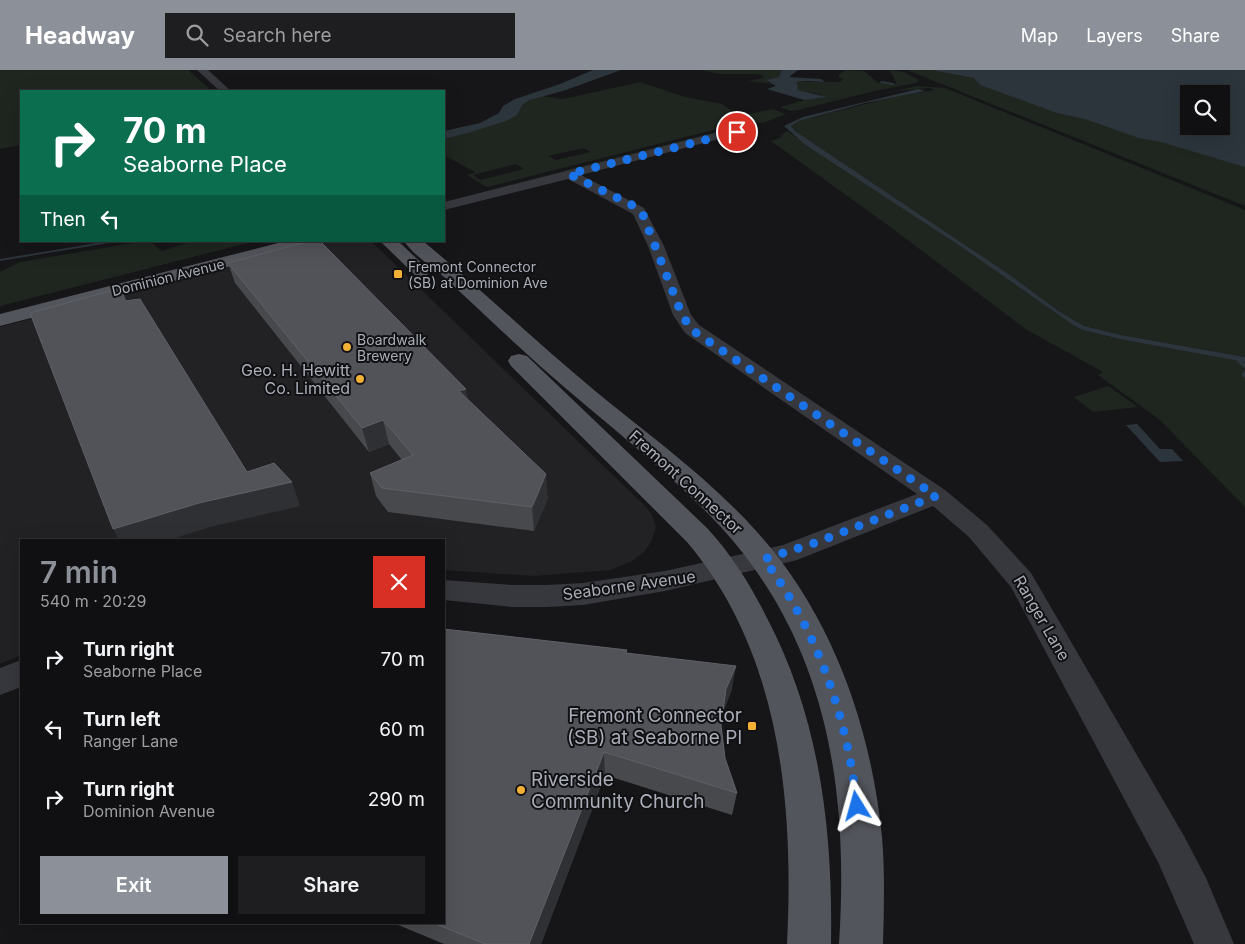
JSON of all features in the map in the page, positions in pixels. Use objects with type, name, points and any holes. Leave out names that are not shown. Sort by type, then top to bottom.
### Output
[{"type":"main road","name":"Dominion Avenue","points":[[0,320],[303,242]]},
{"type":"main road","name":"Fremont Connector","points":[[389,242],[570,409],[693,532],[723,569],[758,631],[774,669],[793,728],[801,767],[810,854],[811,901],[808,944]]},
{"type":"main road","name":"Fremont Connector","points":[[413,242],[566,379],[698,490],[737,527],[764,559],[790,598],[817,648],[830,680],[840,714],[855,790],[861,836],[861,944]]},
{"type":"street","points":[[202,70],[225,90]]},
{"type":"street","points":[[445,206],[723,135],[753,131]]},
{"type":"street","name":"Ranger Lane","points":[[569,174],[634,206],[643,215],[682,315],[692,330],[936,496],[978,532],[1021,580],[1171,849],[1214,944]]},
{"type":"street","name":"Seaborne Avenue","points":[[445,590],[512,596],[583,594],[665,581],[764,559],[812,544],[936,496]]},
{"type":"street","points":[[0,682],[20,673]]},
{"type":"shaded area","points":[[0,70],[188,70],[211,90],[20,90],[20,145],[0,149]]},
{"type":"shaded area","points":[[593,70],[621,70],[566,90],[530,100],[522,105],[517,115],[506,121],[445,139],[445,131],[480,123],[499,113],[503,106],[515,99],[560,84]]},
{"type":"shaded area","points":[[702,70],[782,70],[779,77],[769,79],[767,82],[772,84],[748,81],[764,78],[762,75],[757,74],[720,74]]},
{"type":"shaded area","points":[[782,70],[798,70],[789,77],[821,79],[825,82],[797,82],[798,90],[827,97],[804,100],[767,89],[776,86],[766,80],[779,77]]},
{"type":"shaded area","points":[[847,70],[864,71],[878,83],[883,81],[897,84],[890,70],[904,72],[919,80],[916,83],[798,110],[790,111],[780,107],[823,95],[798,90],[797,82],[840,82],[843,79],[839,77],[839,74]]},
{"type":"shaded area","points":[[907,70],[932,70],[958,74],[1180,124],[1180,135],[1230,135],[1230,128],[1245,130],[1245,206]]},
{"type":"shaded area","points":[[932,70],[1245,70],[1245,167],[1161,142],[1139,138],[1085,119],[1057,113],[980,85],[974,78]]},
{"type":"shaded area","points":[[640,82],[685,97],[722,104],[732,111],[745,115],[772,109],[786,114],[763,123],[745,122],[487,187],[467,175],[475,172],[445,156],[445,139],[468,133],[530,100],[542,96],[563,99]],"holes":[[[583,148],[591,152],[556,160],[548,156]],[[516,164],[524,169],[480,180],[473,175]]]},
{"type":"shaded area","points":[[918,86],[945,88],[1245,210],[1245,357],[1121,335],[1084,326],[1060,312],[1007,273],[795,131],[791,126],[799,121],[897,96],[935,90],[929,88],[895,91],[843,101]]},
{"type":"shaded area","points":[[918,89],[925,91],[865,103],[799,121],[791,126],[795,131],[1007,273],[1060,312],[1084,326],[1121,335],[1245,357],[1245,362],[1124,340],[1083,330],[1073,325],[960,246],[807,146],[784,126],[803,117]]},
{"type":"shaded area","points":[[748,124],[756,125],[740,127],[445,201]]},
{"type":"shaded area","points":[[787,131],[960,246],[1073,325],[1083,330],[1124,340],[1245,362],[1245,507],[1160,420],[1098,375],[1103,372],[1027,330],[889,226],[771,141],[780,138]]},
{"type":"shaded area","points":[[139,242],[150,242],[162,251],[190,242],[252,242],[0,306],[0,272],[20,262]]},
{"type":"shaded area","points":[[329,242],[372,242],[645,506],[652,515],[656,527],[651,542],[644,552],[632,561],[610,570],[534,576],[445,570],[445,539],[20,539],[20,655],[0,664],[0,327]]},
{"type":"shaded area","points":[[1108,386],[1138,407],[1093,412],[1074,397]]},
{"type":"shaded area","points":[[1137,424],[1160,449],[1172,449],[1183,461],[1160,462],[1126,425]]},
{"type":"building","points":[[306,242],[321,242],[466,389],[459,391],[546,474],[532,507],[382,488],[370,473],[413,455],[383,420],[362,428],[228,263]]},
{"type":"building","points":[[121,288],[125,301],[140,299],[247,472],[274,463],[292,482],[199,503],[113,529],[30,313]]},
{"type":"building","name":"Riverside Community Church","points":[[445,629],[627,650],[626,653],[736,666],[726,689],[721,725],[725,758],[737,793],[604,752],[529,944],[485,944],[436,924],[445,924]]},
{"type":"waterway","points":[[881,82],[893,84]]},
{"type":"waterway","points":[[0,260],[113,242]]},
{"type":"waterway","points":[[1238,359],[1245,366]]},
{"type":"place","name":"Fremont Connector (SB) at Dominion Ave","points":[[398,274]]},
{"type":"place","name":"Boardwalk Brewery","points":[[347,347]]},
{"type":"place","name":"Geo. H. Hewitt Co. Limited","points":[[360,379]]},
{"type":"place","name":"Fremont Connector (SB) at Seaborne Pl","points":[[752,726]]},
{"type":"place","name":"Riverside Community Church","points":[[521,790]]},
{"type":"route","points":[[737,132],[569,174],[634,206],[643,215],[682,315],[692,330],[936,496],[812,544],[764,559],[802,619],[817,648],[830,680],[848,750],[857,806]]}]
